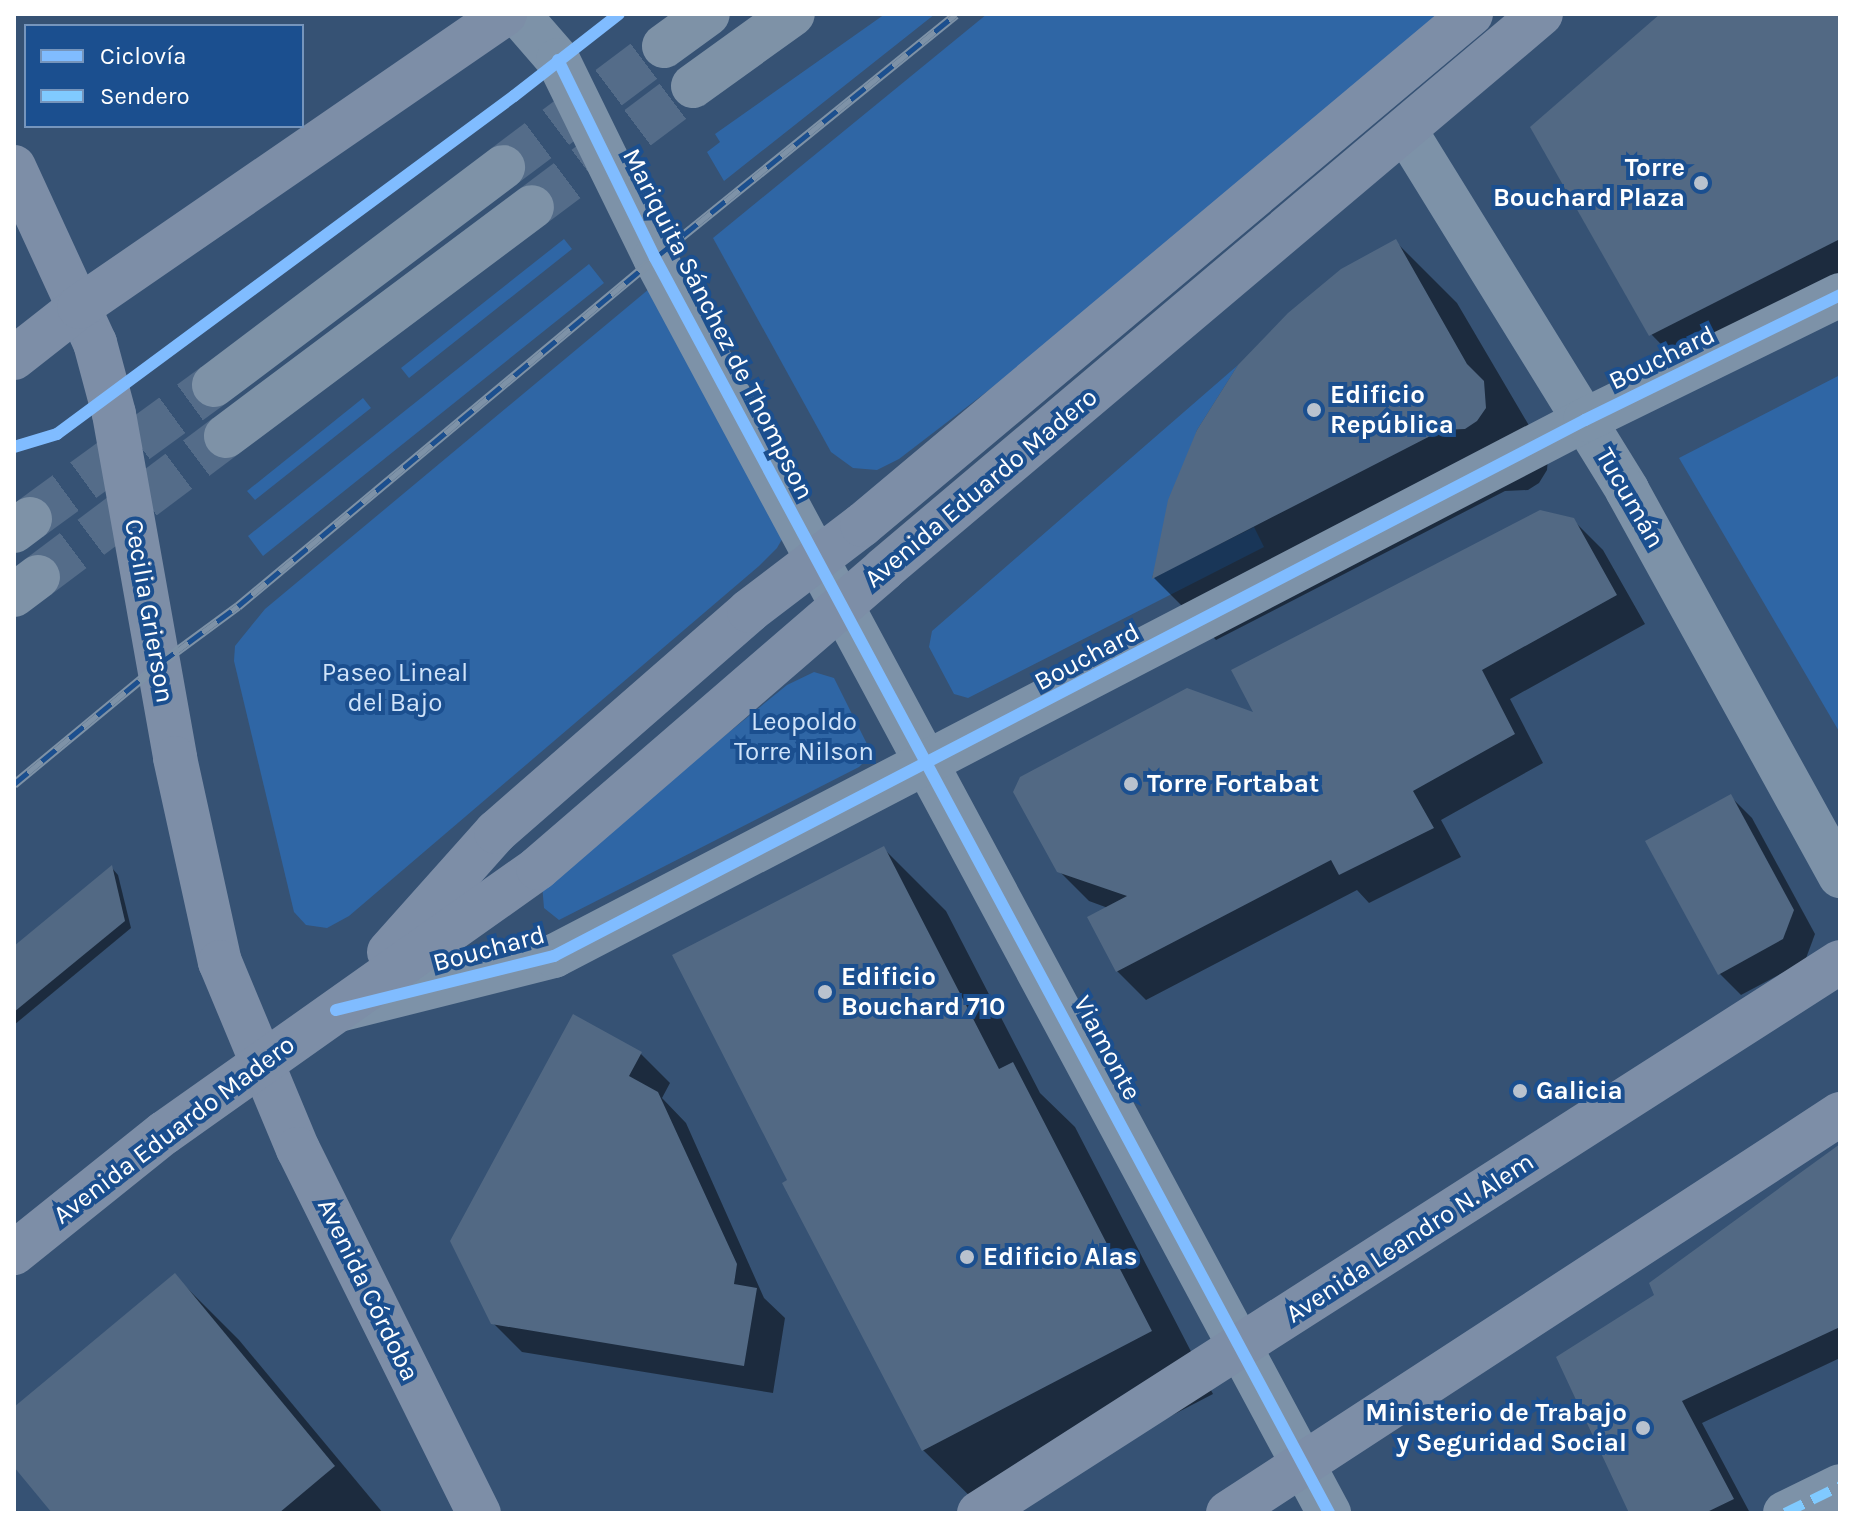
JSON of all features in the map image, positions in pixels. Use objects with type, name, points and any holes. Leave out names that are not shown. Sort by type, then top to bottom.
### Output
[{"type":"highway","points":[[664,46],[708,14]]},
{"type":"highway","points":[[693,86],[793,14]]},
{"type":"highway","points":[[214,385],[503,167]]},
{"type":"highway","points":[[226,436],[532,207]]},
{"type":"main road","points":[[14,358],[79,307],[505,14]]},
{"type":"main road","name":"Avenida Eduardo Madero","points":[[336,1010],[496,832],[749,611],[816,560],[1471,14]]},
{"type":"main road","name":"Avenida Eduardo Madero","points":[[14,1253],[164,1133],[538,868],[1541,14]]},
{"type":"main road","name":"Cecilia Grierson","points":[[14,167],[95,343],[114,414],[175,758],[220,962],[261,1064]]},
{"type":"main road","name":"Avenida Leandro N. Alem","points":[[979,1513],[1840,962]]},
{"type":"main road","name":"Avenida Córdoba","points":[[261,1064],[298,1149],[479,1513]]},
{"type":"main road","points":[[1228,1513],[1840,1114]]},
{"type":"street","name":"Mariquita Sánchez de Thompson","points":[[518,14],[558,60],[655,258],[843,606]]},
{"type":"street","name":"Tucumán","points":[[1405,130],[1585,420],[1840,876]]},
{"type":"street","name":"Bouchard","points":[[336,1010],[554,956],[929,764],[1585,420],[1840,295]]},
{"type":"street","name":"Viamonte","points":[[843,606],[1329,1513]]},
{"type":"street","points":[[1785,1513],[1840,1486]]},
{"type":"green space","points":[[885,14],[935,14],[724,181],[707,152],[720,142],[715,134]]},
{"type":"green space","points":[[987,14],[1450,14],[1179,244],[899,459],[877,470],[853,468],[831,452],[713,238]]},
{"type":"green space","points":[[564,239],[572,249],[409,378],[401,368]]},
{"type":"green space","points":[[589,264],[604,283],[263,556],[248,536]]},
{"type":"green space","name":"Paseo Lineal del Bajo","points":[[655,284],[785,534],[777,548],[759,566],[349,916],[327,928],[306,925],[294,912],[234,661],[235,646],[265,609]]},
{"type":"green space","points":[[1238,365],[1197,430],[1152,578],[1254,527],[1264,547],[968,698],[954,694],[929,647],[932,631]]},
{"type":"green space","points":[[1840,375],[1840,733],[1679,458]]},
{"type":"green space","points":[[363,398],[371,408],[255,500],[247,491]]},
{"type":"green space","name":"Leopoldo Torre Nilson","points":[[814,672],[834,678],[868,746],[868,758],[859,767],[559,920],[544,908],[542,884],[787,685]]},
{"type":"building","name":"Torre Bouchard Plaza","points":[[1660,14],[1840,14],[1840,239],[1649,336],[1530,127]]},
{"type":"building","name":"Edificio República","points":[[1396,239],[1467,364],[1484,381],[1486,408],[1477,421],[1465,429],[1442,430],[1152,579],[1168,500],[1197,430],[1238,365],[1288,313],[1341,269]]},
{"type":"building","points":[[1540,510],[1574,518],[1617,595],[1482,670],[1515,734],[1413,791],[1434,828],[1339,875],[1331,860],[1116,972],[1087,917],[1127,896],[1057,872],[1013,792],[1020,777],[1187,688],[1253,712],[1231,670]]},
{"type":"building","points":[[1731,794],[1794,910],[1783,939],[1718,975],[1645,841]]},
{"type":"building","points":[[884,846],[999,1069],[1013,1062],[1152,1331],[922,1451],[782,1183],[787,1180],[672,955]]},
{"type":"building","points":[[112,865],[125,921],[14,1012],[14,946]]},
{"type":"building","points":[[573,1014],[642,1052],[629,1076],[658,1092],[737,1264],[734,1284],[757,1288],[744,1366],[491,1324],[450,1241]]},
{"type":"building","points":[[1840,1144],[1840,1327],[1682,1401],[1734,1499],[1705,1513],[1629,1513],[1556,1357],[1654,1295],[1649,1283]]},
{"type":"building","points":[[175,1273],[335,1466],[279,1513],[52,1513],[14,1467],[14,1407]]},
{"type":"tunnel","points":[[503,167],[664,46]]},
{"type":"tunnel","points":[[532,207],[693,86]]},
{"type":"tunnel","points":[[30,519],[214,385]]},
{"type":"tunnel","points":[[38,577],[226,436]]},
{"type":"railway","points":[[14,784],[159,664],[238,606],[655,258],[956,14]]},
{"type":"marked path","points":[[1785,1513],[1840,1486]]},
{"type":"cycle path","points":[[14,447],[57,434],[514,96],[619,14]]},
{"type":"cycle path","points":[[558,60],[655,258],[1329,1513]]},
{"type":"cycle path","points":[[336,1010],[554,956],[1585,420],[1840,295]]},
{"type":"place","name":"Torre Bouchard Plaza","points":[[1701,183]]},
{"type":"place","name":"Edificio República","points":[[1314,410]]},
{"type":"place","name":"Torre Fortabat","points":[[1131,784]]},
{"type":"place","name":"Edificio Bouchard 710","points":[[825,992]]},
{"type":"place","name":"Galicia","points":[[1520,1091]]},
{"type":"place","name":"Edificio Alas","points":[[967,1257]]},
{"type":"place","name":"Ministerio de Trabajo y Seguridad Social","points":[[1643,1428]]}]
